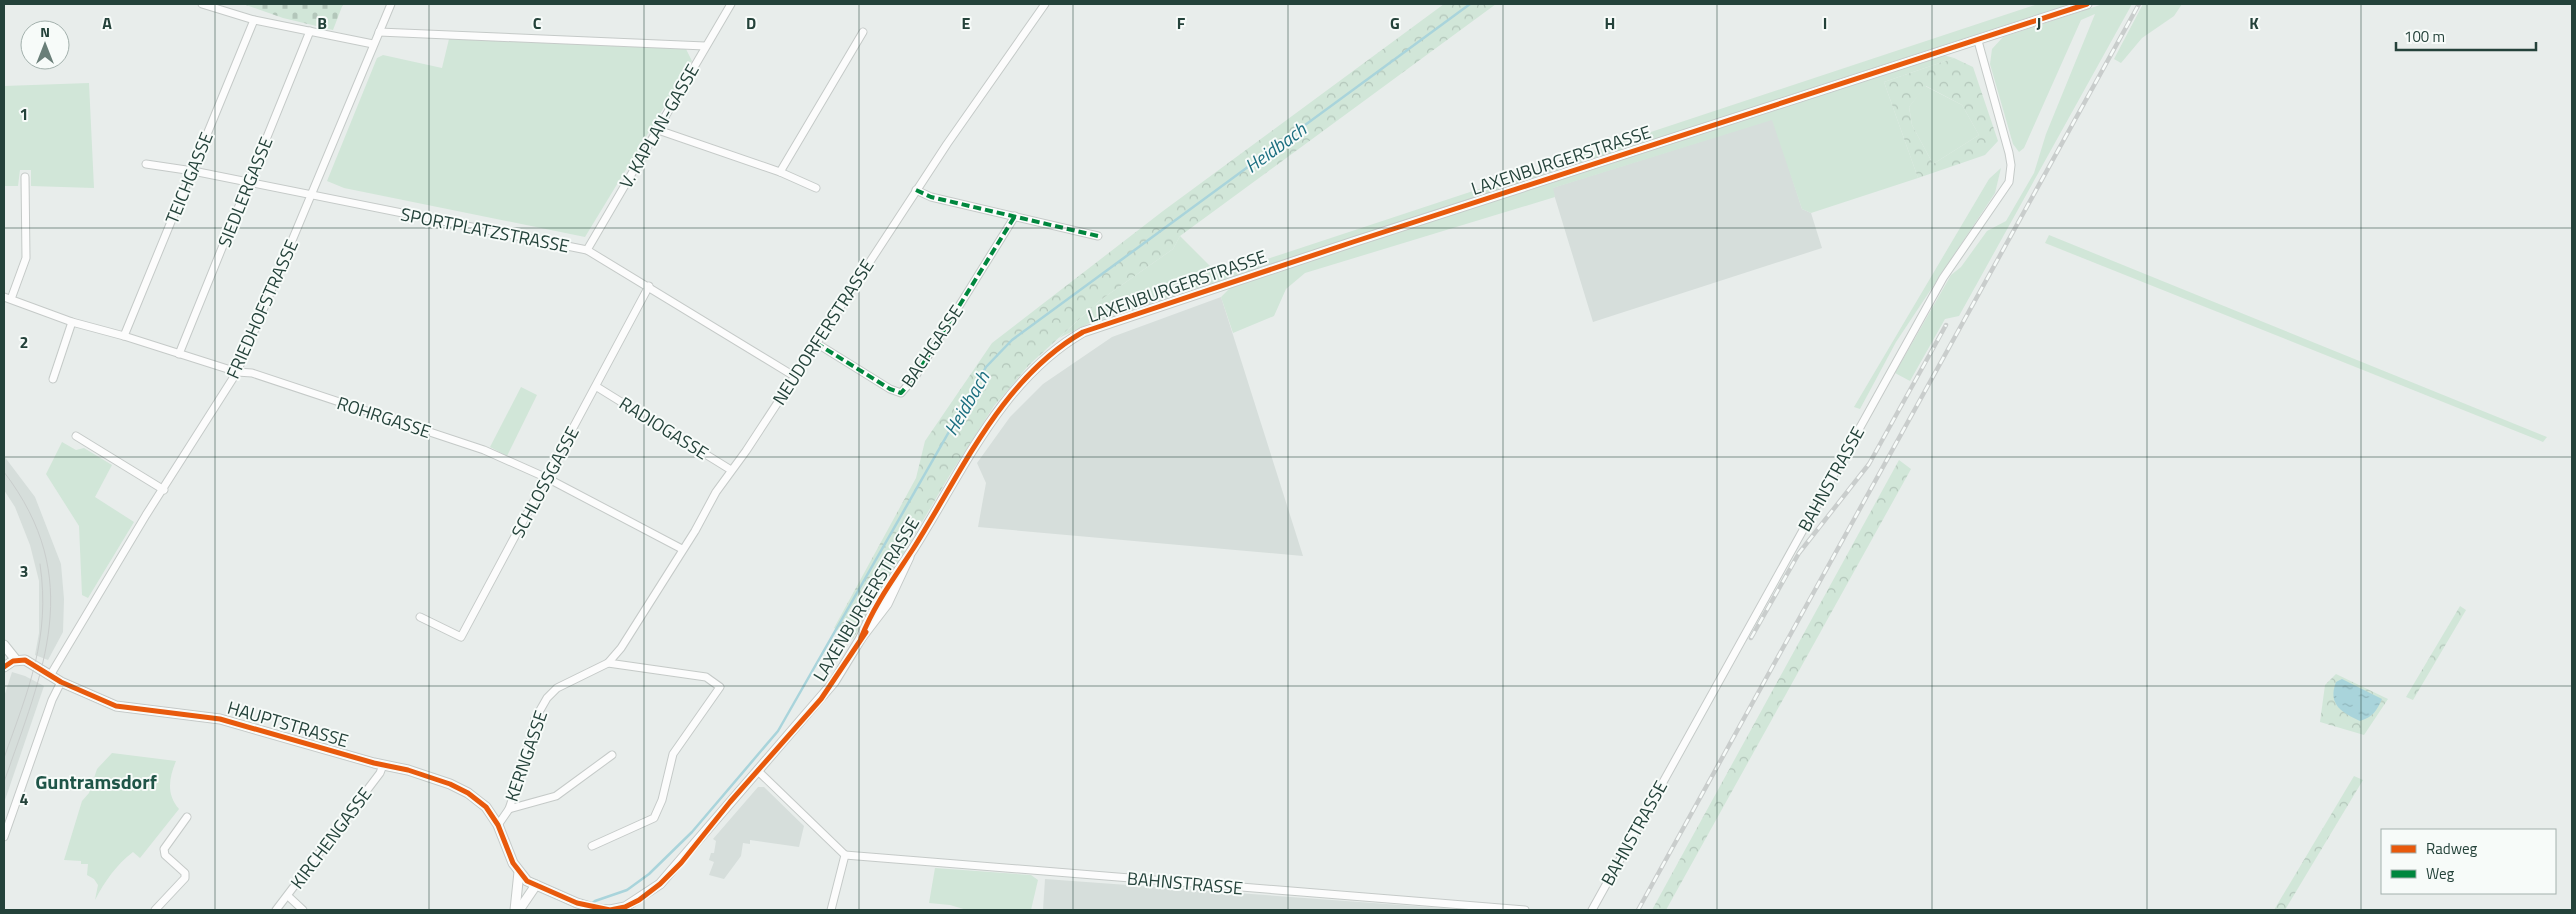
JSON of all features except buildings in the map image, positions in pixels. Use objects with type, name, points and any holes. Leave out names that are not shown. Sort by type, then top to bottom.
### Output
[{"type":"street","points":[[202,4],[254,20],[373,44]]},
{"type":"street","name":"FRIEDHOFSTRASSE","points":[[51,674],[131,540],[237,372],[391,4]]},
{"type":"street","name":"V. KAPLAN-GASSE","points":[[587,250],[731,4]]},
{"type":"street","name":"NEUDORFERSTRASSE","points":[[608,663],[621,648],[731,470],[746,451],[916,190],[1044,4]]},
{"type":"street","name":"LAXENBURGERSTRASSE","points":[[498,825],[506,850],[519,872],[527,881],[577,902],[597,909],[610,910],[625,907],[660,884],[830,688],[861,638],[900,565],[912,550],[949,488],[1000,410],[1042,361],[1062,344],[1084,332],[1380,233],[2088,4]]},
{"type":"street","name":"TEICHGASSE","points":[[124,336],[254,20]]},
{"type":"street","name":"SIEDLERGASSE","points":[[179,354],[310,31]]},
{"type":"street","points":[[379,32],[705,46]]},
{"type":"street","points":[[780,172],[863,32]]},
{"type":"street","name":"BAHNSTRASSE","points":[[1592,910],[1943,278],[2009,182],[2011,165],[2009,153],[1978,40]]},
{"type":"street","points":[[658,130],[780,172],[816,188]]},
{"type":"street","name":"SPORTPLATZSTRASSE","points":[[146,164],[250,182],[311,196],[587,250],[794,376]]},
{"type":"street","name":"ROHRGASSE","points":[[25,177],[26,258],[7,298],[72,322],[124,336],[237,372],[252,373],[467,444],[547,478],[682,548]]},
{"type":"street","points":[[916,190],[931,197],[1098,236]]},
{"type":"street","name":"BACHGASSE","points":[[816,343],[890,389],[901,392],[915,377],[1015,216]]},
{"type":"street","name":"SCHLOSSGASSE","points":[[420,617],[461,638],[597,387],[649,286]]},
{"type":"street","points":[[53,379],[72,322]]},
{"type":"street","name":"RADIOGASSE","points":[[597,387],[731,470]]},
{"type":"street","points":[[76,436],[164,490]]},
{"type":"street","points":[[4,645],[16,660],[4,665]]},
{"type":"street","name":"HAUPTSTRASSE","points":[[16,660],[25,660],[62,682],[116,706],[220,719],[383,765],[431,776],[462,790],[486,807],[498,825]]},
{"type":"street","points":[[592,846],[654,818],[662,800],[673,754],[720,687],[706,677],[608,663]]},
{"type":"street","name":"KERNGASSE","points":[[498,825],[508,809],[526,758],[536,719],[547,698],[563,684],[608,663]]},
{"type":"street","points":[[4,837],[52,700],[62,682]]},
{"type":"street","points":[[508,809],[556,796],[612,755]]},
{"type":"street","name":"KIRCHENGASSE","points":[[276,910],[380,773],[383,765]]},
{"type":"street","points":[[758,771],[844,855],[831,910]]},
{"type":"street","points":[[155,910],[185,878],[185,873],[165,855],[164,849],[187,817]]},
{"type":"street","name":"BAHNSTRASSE","points":[[844,855],[1525,910]]},
{"type":"street","points":[[517,910],[519,872]]},
{"type":"street","points":[[517,910],[536,885]]},
{"type":"street","points":[[288,896],[303,910]]},
{"type":"shaded area","points":[[1773,119],[1802,209],[1811,213],[1822,248],[1593,322],[1552,188]]},
{"type":"shaded area","points":[[1221,297],[1303,556],[978,527],[986,483],[977,463],[1010,417],[1043,384],[1112,337]]},
{"type":"shaded area","points":[[4,456],[35,497],[61,564],[64,599],[63,632],[48,660],[35,655],[39,633],[39,581],[30,545],[15,507],[4,490]]},
{"type":"shaded area","points":[[12,672],[25,676],[44,686],[4,803],[4,697]]},
{"type":"shaded area","points":[[758,787],[764,787],[804,826],[799,847],[750,840],[750,844],[743,843],[741,856],[724,879],[709,875],[714,862],[709,860],[711,853],[714,853],[716,841],[713,839]]},
{"type":"shaded area","points":[[1045,879],[1469,910],[1043,910]]},
{"type":"green space","points":[[243,4],[343,4],[333,30],[283,18]]},
{"type":"green space","points":[[1444,4],[1496,4],[1180,236],[1173,249],[1099,301],[1029,365],[994,406],[951,473],[853,639],[834,628],[916,478],[925,441],[992,343],[1163,211]]},
{"type":"green space","points":[[2038,4],[2070,4],[1090,323],[1059,338],[1099,301],[1173,249],[1180,236],[1219,275]]},
{"type":"green space","points":[[2103,4],[2132,4],[1959,316],[1945,319],[1910,381],[1895,373],[1951,275],[1961,267],[1987,231],[2006,221],[2034,173],[2046,134],[2095,14],[2081,20],[2024,148],[2019,152],[2013,144],[1990,64],[1992,49],[2003,37]]},
{"type":"green space","points":[[2143,4],[2182,4],[2174,16],[2142,38],[2121,63],[2114,59]]},
{"type":"green space","points":[[449,39],[686,49],[692,61],[585,237],[344,188],[327,181],[377,58],[383,55],[442,68]]},
{"type":"green space","points":[[1943,55],[1954,58],[1884,82],[1918,178],[1811,213],[1802,209],[1772,120],[1553,188],[1555,197],[1305,273],[1286,289],[1274,316],[1233,333],[1221,297],[1232,286]]},
{"type":"green space","points":[[1954,58],[1973,67],[1998,141],[1985,155],[1918,178],[1884,82]],"holes":[[[1926,86],[1962,105],[1979,135],[1933,164],[1912,125],[1909,107]]]},
{"type":"green space","points":[[89,83],[94,188],[31,186],[31,170],[20,170],[18,186],[4,186],[4,86]]},
{"type":"green space","points":[[1925,86],[1962,105],[1979,135],[1933,164],[1912,125],[1909,107]]},
{"type":"green space","points":[[2001,168],[1995,193],[1896,342],[1860,409],[1854,407],[1989,179]]},
{"type":"green space","points":[[2049,235],[2547,437],[2543,442],[2045,243]]},
{"type":"green space","points":[[521,387],[537,395],[507,456],[490,447]]},
{"type":"green space","points":[[62,442],[76,450],[84,448],[112,465],[95,497],[134,522],[88,598],[82,595],[79,526],[46,474]]},
{"type":"green space","points":[[1899,460],[1911,469],[1666,910],[1652,910]]},
{"type":"green space","points":[[2460,606],[2466,610],[2413,700],[2406,697]]},
{"type":"green space","points":[[2336,674],[2388,699],[2364,735],[2320,722],[2325,685]]},
{"type":"green space","points":[[112,753],[176,761],[170,780],[170,792],[179,809],[140,858],[133,852],[116,868],[95,900],[98,885],[94,879],[87,875],[88,864],[81,864],[81,861],[64,860],[82,801],[89,793],[97,769]]},
{"type":"green space","points":[[2354,776],[2363,780],[2285,910],[2274,910]]},
{"type":"green space","points":[[935,868],[1031,875],[1038,880],[1031,910],[967,910],[950,905],[929,903]]},
{"type":"water","points":[[2342,679],[2382,699],[2371,715],[2360,721],[2338,707],[2335,702],[2334,690],[2336,682]]},
{"type":"waterway","name":"Heidbach","points":[[590,905],[595,901],[627,890],[649,874],[692,832],[778,731],[986,367],[1012,340],[1470,4]]},
{"type":"tram line","points":[[4,472],[29,511],[44,550],[50,588],[49,625],[43,663],[4,782]]},
{"type":"tram line","points":[[4,758],[29,686],[40,640],[43,591],[40,564]]},
{"type":"railway","points":[[1638,910],[2139,4]]},
{"type":"railway","points":[[1751,638],[1799,553],[1869,464],[1946,325]]},
{"type":"marked path","points":[[916,190],[931,197],[1098,236]]},
{"type":"marked path","points":[[816,343],[890,389],[901,393],[915,377],[1015,216]]},
{"type":"cycle path","points":[[861,638],[885,592],[986,429],[1006,401],[1029,375],[1054,352],[1083,332],[1353,242],[2087,4]]},
{"type":"cycle path","points":[[4,667],[13,661],[25,660],[61,682],[116,706],[220,719],[374,763],[408,770],[450,784],[468,793],[486,807],[498,825],[513,863],[527,881],[577,903],[610,910],[625,907],[639,900],[660,884],[681,863],[730,802],[821,699],[866,632]]},
{"type":"district","name":"Guntramsdorf","points":[[96,781]]}]
